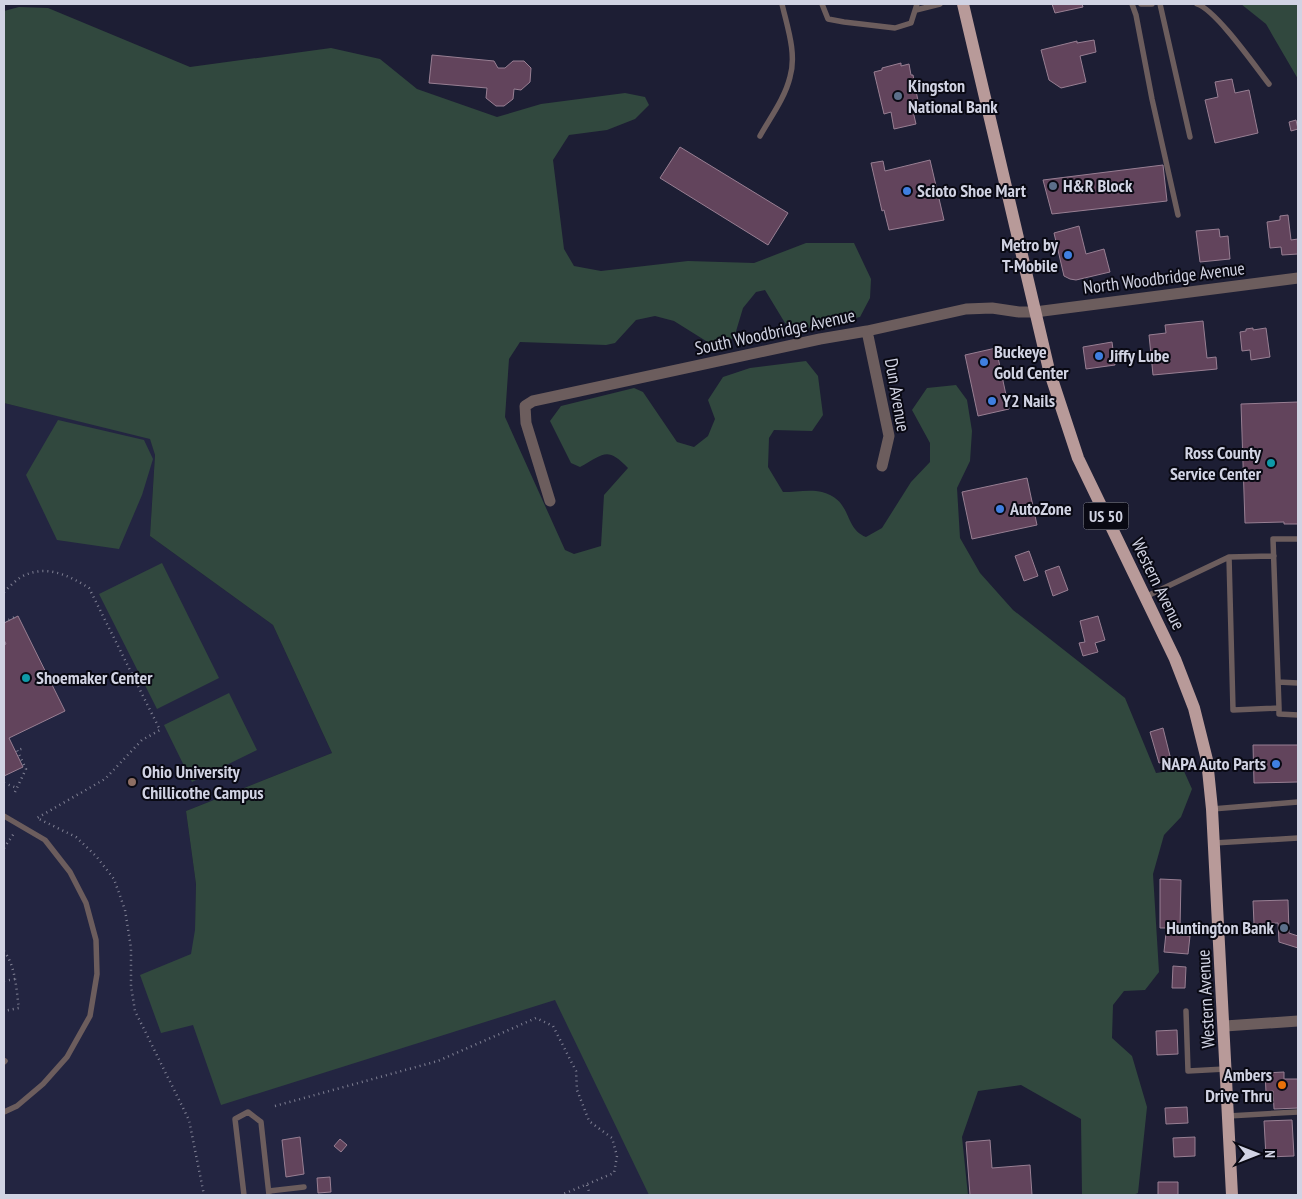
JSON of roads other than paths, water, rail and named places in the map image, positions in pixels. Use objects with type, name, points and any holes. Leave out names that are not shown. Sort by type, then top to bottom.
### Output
[{"type":"main road","name":"Western Avenue","points":[[963,4],[1049,370],[1078,458],[1175,659],[1194,708],[1207,760],[1212,809],[1225,1026],[1232,1195]]},
{"type":"street","name":"North Woodbridge Avenue","points":[[1035,312],[1298,278]]},
{"type":"street","name":"South Woodbridge Avenue","points":[[550,500],[526,423],[525,406],[533,401],[966,309],[992,308],[1035,312]]},
{"type":"street","name":"Dun Avenue","points":[[867,331],[889,436],[882,466]]},
{"type":"street","points":[[1225,1026],[1298,1021]]},
{"type":"lane","points":[[760,136],[779,103],[791,76],[792,55],[782,4]]},
{"type":"lane","points":[[822,4],[828,19],[895,28],[911,23],[917,7],[940,4]]},
{"type":"lane","points":[[1132,4],[1136,15],[1152,99],[1178,215]]},
{"type":"lane","points":[[1141,4],[1152,4]]},
{"type":"lane","points":[[1160,4],[1190,137]]},
{"type":"lane","points":[[1197,4],[1203,6],[1217,19],[1269,84]]},
{"type":"lane","points":[[1298,539],[1273,539],[1279,714],[1298,715]]},
{"type":"lane","points":[[1144,597],[1229,557],[1274,556]]},
{"type":"lane","points":[[1229,557],[1233,710],[1279,708]]},
{"type":"lane","points":[[1278,682],[1298,682]]},
{"type":"lane","points":[[1212,809],[1298,802]]},
{"type":"lane","points":[[4,816],[45,840],[70,872],[86,904],[96,940],[97,974],[90,1016],[67,1057],[43,1084],[18,1106],[4,1112]]},
{"type":"lane","points":[[1214,843],[1298,838]]},
{"type":"lane","points":[[1186,1011],[1188,1071],[1227,1069]]},
{"type":"lane","points":[[244,1195],[235,1118],[248,1112],[261,1122],[269,1193],[304,1187]]},
{"type":"lane","points":[[1228,1116],[1298,1112]]},
{"type":"place","name":"Kingston National Bank","points":[[898,96]]},
{"type":"place","name":"H&R Block","points":[[1053,186]]},
{"type":"place","name":"Scioto Shoe Mart","points":[[907,191]]},
{"type":"place","name":"Metro by T-Mobile","points":[[1068,255]]},
{"type":"place","name":"Jiffy Lube","points":[[1099,356]]},
{"type":"place","name":"Buckeye Gold Center","points":[[984,362]]},
{"type":"place","name":"Y2 Nails","points":[[992,401]]},
{"type":"place","name":"Ross County Service Center","points":[[1271,463]]},
{"type":"place","name":"AutoZone","points":[[1000,509]]},
{"type":"place","name":"Shoemaker Center","points":[[26,678]]},
{"type":"place","name":"NAPA Auto Parts","points":[[1276,764]]},
{"type":"place","name":"Ohio University Chillicothe Campus","points":[[132,782]]},
{"type":"place","name":"Huntington Bank","points":[[1284,928]]},
{"type":"place","name":"Ambers Drive Thru","points":[[1282,1085]]}]
